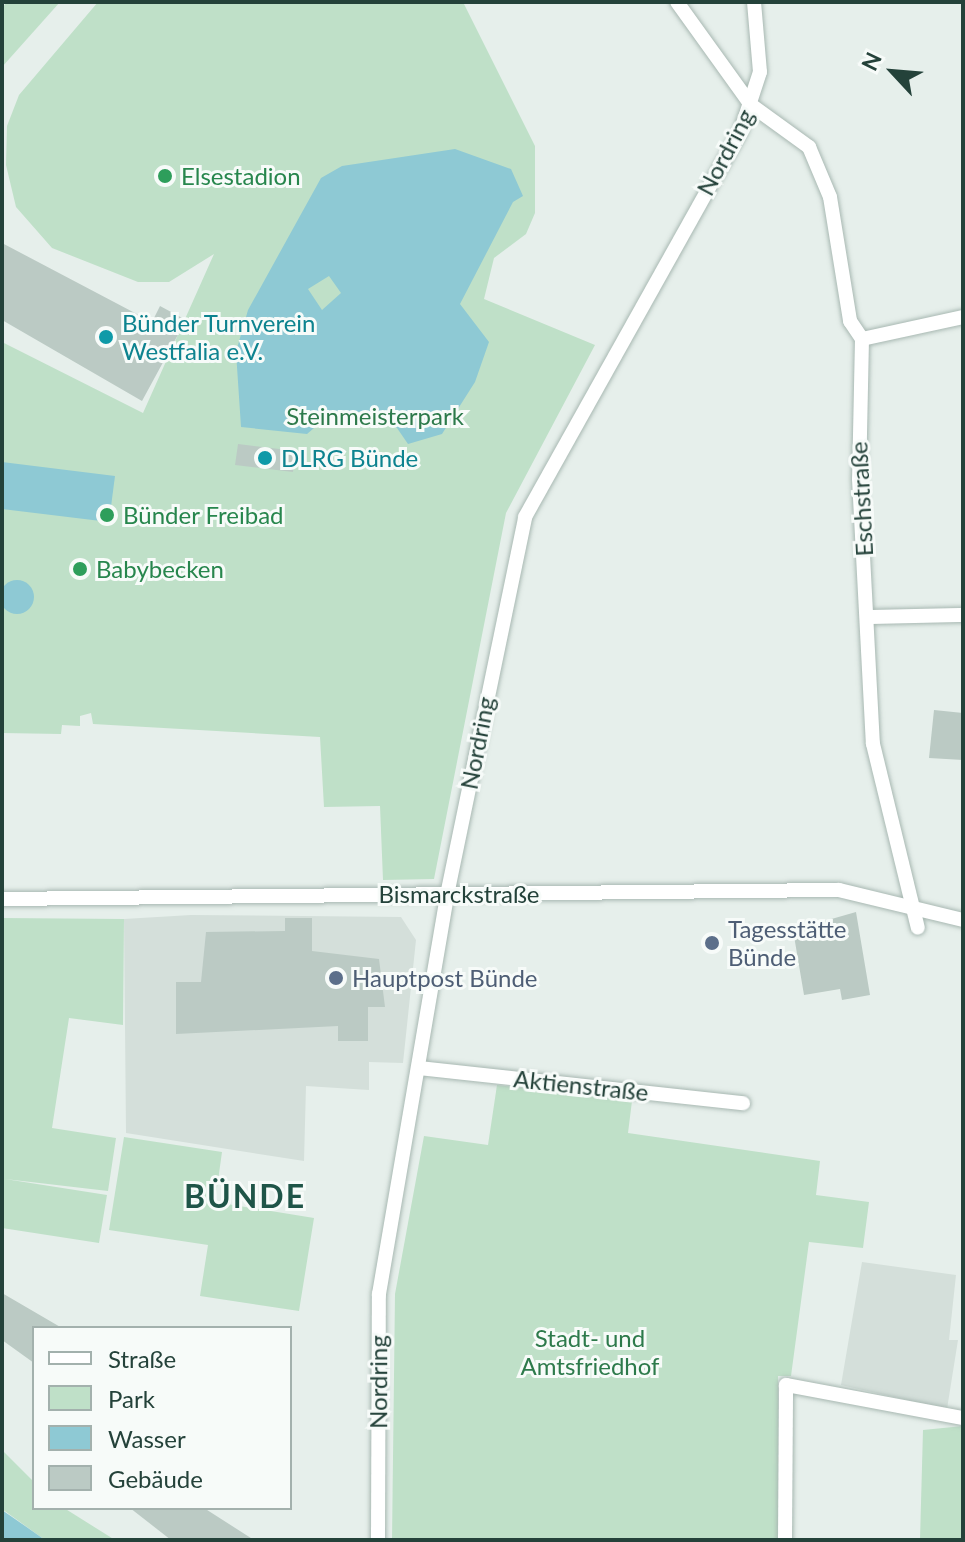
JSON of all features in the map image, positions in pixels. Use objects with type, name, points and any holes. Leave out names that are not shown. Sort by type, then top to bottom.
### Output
[{"type":"street","name":"Eschstraße","points":[[677,2],[751,105],[809,147],[830,197],[850,321],[862,339],[857,371],[873,744],[918,928]]},
{"type":"street","name":"Nordring","points":[[378,1540],[379,1294],[447,895],[525,517],[751,105],[761,43],[754,2]]},
{"type":"street","points":[[862,339],[963,317]]},
{"type":"street","points":[[867,617],[963,615]]},
{"type":"street","name":"Bismarckstraße","points":[[2,899],[839,890],[873,894],[912,913],[963,920]]},
{"type":"street","name":"Aktienstraße","points":[[419,1068],[743,1103]]},
{"type":"street","points":[[785,1540],[786,1385],[963,1418]]},
{"type":"shaded area","points":[[191,915],[401,917],[416,940],[403,1063],[369,1062],[369,1090],[306,1086],[304,1161],[126,1133],[124,919]]},
{"type":"shaded area","points":[[862,1262],[956,1275],[949,1340],[958,1340],[947,1409],[841,1385]]},
{"type":"green space","points":[[7,2],[60,2],[2,67],[2,8]]},
{"type":"green space","name":"Steinmeisterpark","points":[[98,2],[463,2],[535,146],[535,213],[526,234],[494,258],[484,299],[595,345],[506,513],[434,879],[383,880],[380,806],[324,807],[320,737],[93,724],[91,713],[80,716],[80,726],[62,725],[61,734],[2,733],[2,342],[143,413],[214,254],[169,282],[138,282],[52,248],[16,207],[6,165],[7,126],[19,95]]},
{"type":"green space","points":[[2,918],[124,919],[123,1025],[69,1018],[52,1128],[116,1138],[108,1191],[5,1179],[107,1195],[99,1243],[2,1228]]},
{"type":"green space","name":"Stadt- und Amtsfriedhof","points":[[497,1085],[632,1101],[628,1133],[820,1161],[816,1195],[869,1202],[863,1248],[809,1242],[791,1376],[778,1376],[778,1540],[392,1540],[395,1294],[424,1136],[488,1145]]},
{"type":"green space","points":[[124,1137],[222,1152],[215,1202],[314,1218],[299,1311],[200,1296],[208,1245],[109,1230]]},
{"type":"green space","points":[[963,1426],[963,1540],[920,1540],[923,1430]]},
{"type":"green space","points":[[2,1450],[32,1480],[32,1510],[67,1510],[115,1540],[45,1540],[2,1509]]},
{"type":"water","points":[[455,149],[511,169],[523,196],[513,202],[460,304],[489,342],[475,382],[442,434],[408,444],[397,428],[365,411],[328,416],[307,434],[241,427],[236,352],[248,310],[321,178],[342,166]],"holes":[[[329,276],[341,293],[322,310],[308,289]]]},
{"type":"water","points":[[2,462],[115,476],[109,522],[2,509]]},
{"type":"water","points":[[17,580],[29,585],[34,597],[29,609],[17,614],[5,609],[0,597],[5,585]]},
{"type":"water","points":[[2,1510],[28,1528],[45,1540],[2,1540]]},
{"type":"building","name":"Bünder Turnverein Westfalia e.V.","points":[[2,243],[152,322],[160,306],[186,320],[142,401],[2,320]]},
{"type":"building","name":"DLRG Bünde","points":[[238,444],[296,451],[293,472],[235,465]]},
{"type":"building","points":[[934,710],[963,713],[963,760],[929,758]]},
{"type":"building","points":[[856,912],[870,995],[842,1000],[840,989],[804,995],[793,930]]},
{"type":"building","name":"Hauptpost Bünde","points":[[285,918],[312,918],[312,951],[379,959],[385,1007],[368,1007],[368,1041],[338,1041],[338,1026],[176,1034],[176,982],[201,982],[206,932],[285,931]]},
{"type":"building","points":[[2,1293],[59,1326],[32,1326],[32,1362],[2,1340]]},
{"type":"building","points":[[133,1510],[207,1510],[254,1540],[171,1540]]},
{"type":"place","name":"Elsestadion","points":[[165,176]]},
{"type":"place","name":"Bünder Turnverein Westfalia e.V.","points":[[106,337]]},
{"type":"place","name":"DLRG Bünde","points":[[265,458]]},
{"type":"place","name":"Bünder Freibad","points":[[107,515]]},
{"type":"place","name":"Babybecken","points":[[80,569]]},
{"type":"place","name":"Tagesstätte Bünde","points":[[712,943]]},
{"type":"place","name":"Hauptpost Bünde","points":[[336,978]]},
{"type":"district","name":"BÜNDE","points":[[245,1196]]}]
